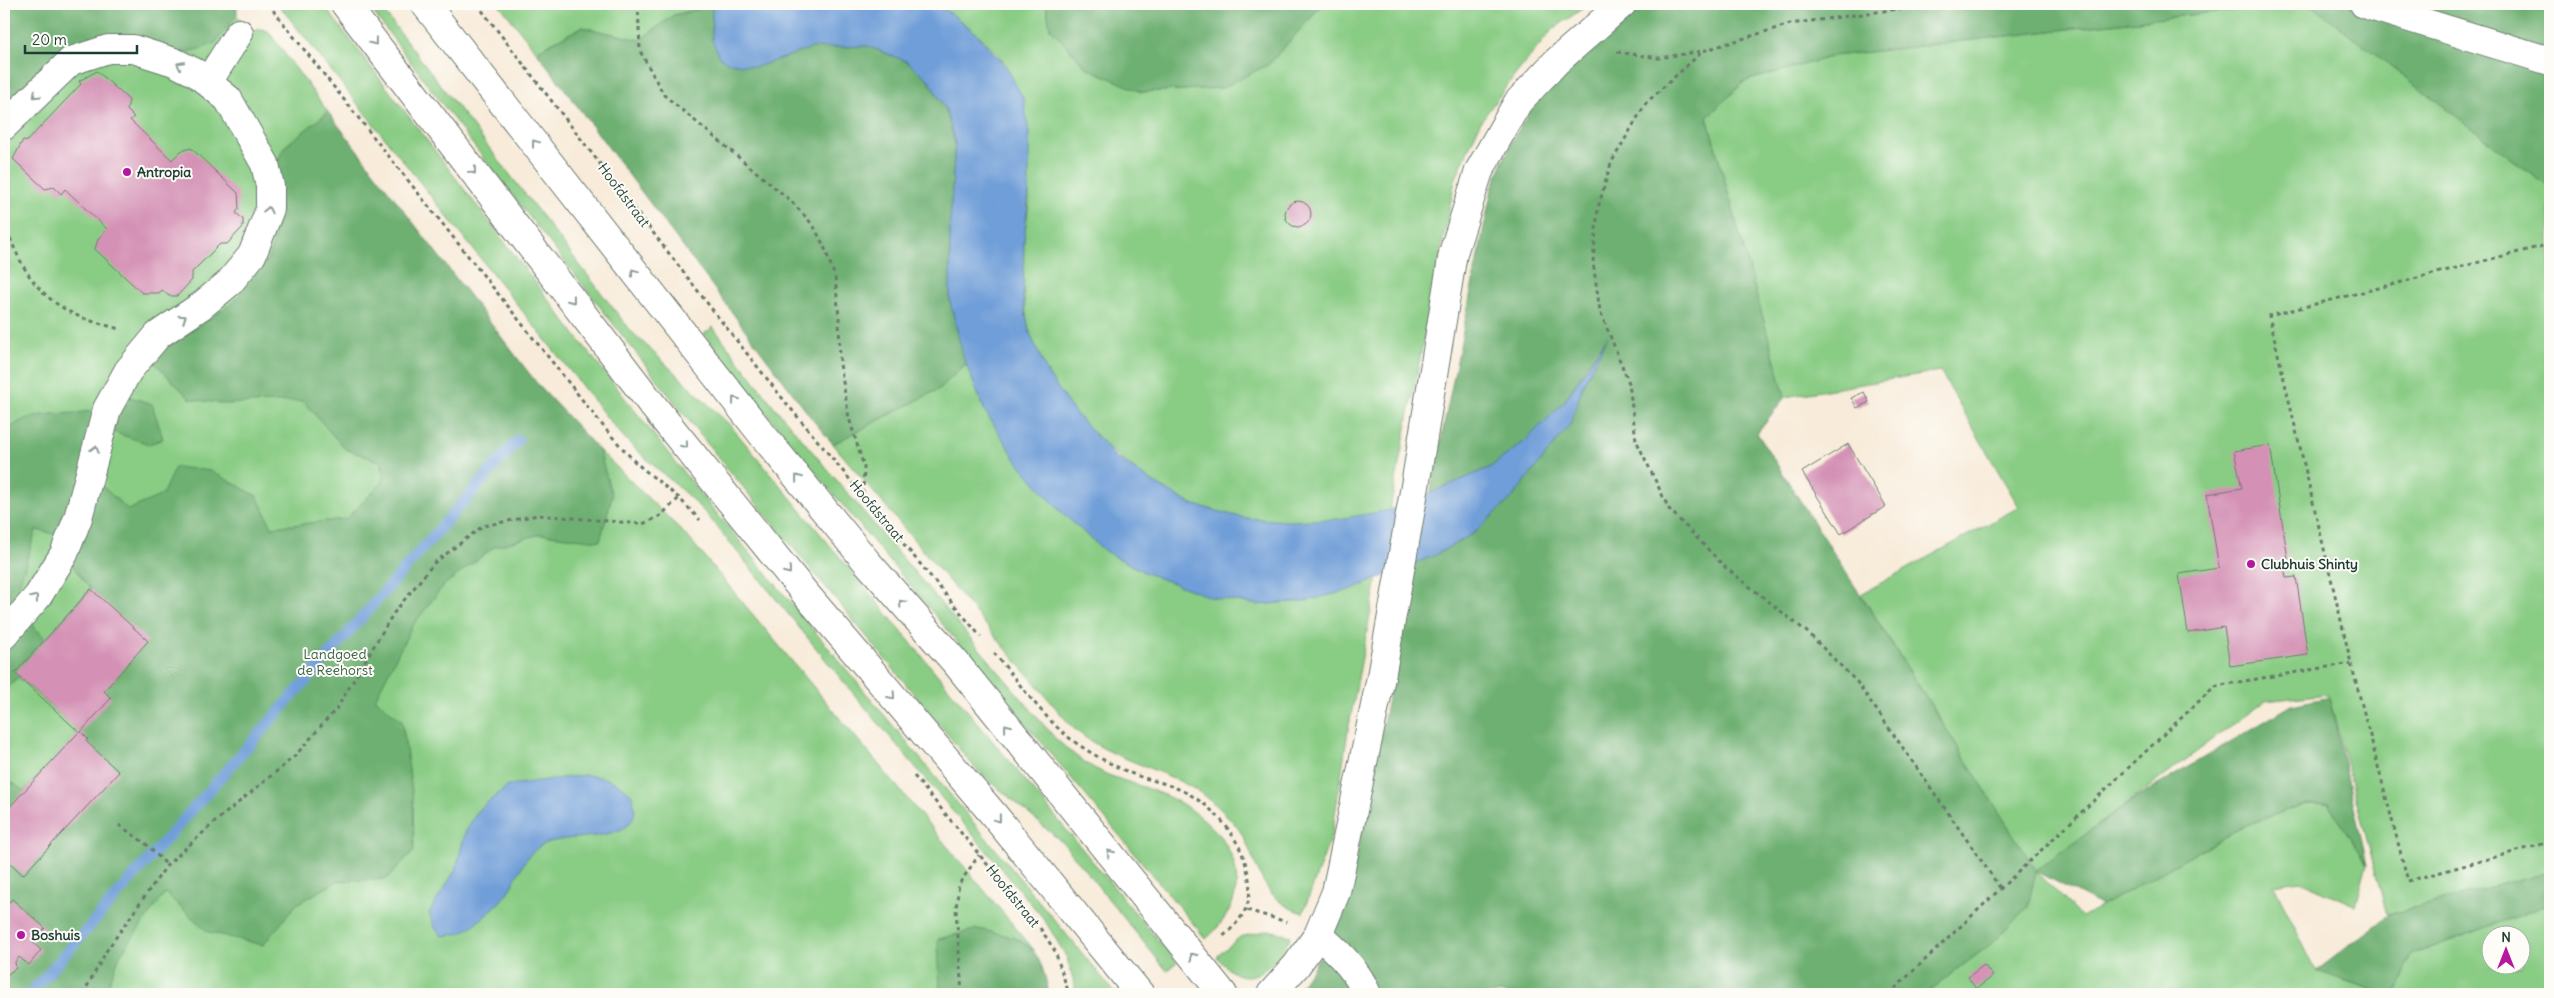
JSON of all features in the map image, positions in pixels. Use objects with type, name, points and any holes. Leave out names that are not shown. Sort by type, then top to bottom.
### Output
[{"type":"main road","points":[[344,4],[654,407],[804,592],[994,815],[1140,994]]},
{"type":"main road","points":[[425,4],[777,453],[866,562],[956,663],[1223,994]]},
{"type":"main road","points":[[1271,994],[1296,966],[1318,936],[1336,892],[1347,848],[1398,580],[1453,253],[1480,171],[1518,102],[1556,62],[1622,4]]},
{"type":"main road","points":[[2364,4],[2550,61]]},
{"type":"main road","points":[[208,82],[239,33]]},
{"type":"main road","points":[[4,126],[71,61],[108,49],[133,49],[174,62],[208,82],[228,99],[265,164],[270,186],[270,209],[252,256],[229,283],[201,306],[158,335],[128,371],[107,409],[78,518],[64,554],[38,596],[4,636]]},
{"type":"main road","points":[[1318,936],[1335,948],[1351,967],[1367,994]]},
{"type":"path","points":[[268,4],[607,431],[636,463],[679,498],[702,523]]},
{"type":"path","name":"Hoofdstraat","points":[[477,4],[787,404],[983,639]]},
{"type":"path","points":[[638,4],[640,51],[664,96],[791,201],[813,225],[824,246],[835,277],[839,316],[840,364],[849,418],[864,467],[863,493]]},
{"type":"path","points":[[1608,51],[1659,58],[1703,51],[1790,24],[1934,4]]},
{"type":"path","points":[[1703,51],[1646,103],[1611,163],[1598,208],[1593,262],[1600,311],[1629,383],[1636,440],[1669,509],[1725,567],[1807,632],[1858,682],[2001,889]]},
{"type":"path","points":[[4,223],[20,263],[38,288],[69,312],[153,341]]},
{"type":"path","points":[[2550,244],[2269,316],[2351,663],[2408,881],[2550,842]]},
{"type":"path","points":[[83,994],[108,950],[167,865],[294,757],[336,708],[393,614],[434,563],[483,526],[538,515],[643,524],[660,516],[679,498]]},
{"type":"path","points":[[989,647],[1059,729],[1073,741],[1101,760],[1187,793],[1203,803],[1228,829],[1242,850],[1250,881],[1247,910],[1278,917],[1318,936]]},
{"type":"path","points":[[1889,994],[2215,686],[2351,663]]},
{"type":"path","name":"Hoofdstraat","points":[[910,772],[1010,892]]},
{"type":"path","points":[[119,825],[145,843],[167,865]]},
{"type":"path","points":[[962,994],[956,909],[959,884],[979,855]]},
{"type":"path","name":"Hoofdstraat","points":[[1038,926],[1055,951],[1069,994]]},
{"type":"green space","name":"Landgoed de Reehorst","points":[[4,4],[225,4],[252,31],[261,29],[268,31],[328,112],[321,118],[507,363],[602,460],[599,450],[687,536],[1035,951],[1013,936],[1034,994],[4,994]]},
{"type":"green space","points":[[4,4],[237,4],[237,15],[215,43],[201,49],[181,53],[63,57],[4,107]]},
{"type":"green space","points":[[278,4],[323,4],[580,341],[699,492],[1116,994],[1077,994],[1067,958],[1044,919],[847,686],[708,516],[635,449],[613,425]]},
{"type":"green space","points":[[367,4],[378,4],[630,330],[730,425],[1177,963],[1167,971],[1063,843],[976,769],[705,441],[470,141]]},
{"type":"green space","points":[[499,4],[717,4],[674,15],[640,40],[582,27],[536,51]]},
{"type":"green space","points":[[934,4],[1046,4],[1050,28],[1141,92],[1222,88],[1269,64],[1323,4],[1589,4],[1552,30],[1512,79],[1481,121],[1455,180],[1390,510],[1369,516],[1344,519],[1289,522],[1262,520],[1211,511],[1165,490],[1140,474],[1092,432],[1071,408],[1053,382],[1038,356],[1029,329],[1025,307],[1023,274],[1029,192],[1019,126],[1005,64],[973,30]]},
{"type":"green space","points":[[1046,4],[1323,4],[1269,64],[1222,88],[1141,92],[1087,68],[1050,28]]},
{"type":"green space","points":[[1630,4],[2284,4],[1834,56],[1745,81],[1707,117],[1785,397],[1757,433],[2036,870],[2136,798],[2292,705],[2329,697],[2367,864],[2328,803],[2301,805],[2244,826],[2102,906],[2036,871],[2028,906],[1991,944],[1925,994],[1294,994],[1312,970],[1326,944],[1350,889],[1415,563],[1435,555],[1474,533],[1513,497],[1571,423],[1583,385],[1606,340],[1587,365],[1564,402],[1524,442],[1489,468],[1430,494],[1492,188],[1511,142],[1542,92]]},
{"type":"green space","points":[[2284,4],[2315,6],[2546,185],[2550,193],[2550,871],[2387,915],[2328,694],[2265,701],[2036,871],[1861,594],[2019,507],[1940,371],[1785,397],[1707,117],[1745,81],[1834,56]]},
{"type":"green space","points":[[2310,4],[2546,4],[2550,6],[2550,193],[2546,185]]},
{"type":"green space","points":[[712,6],[712,40],[756,67],[812,48],[867,46],[906,61],[928,79],[946,110],[955,143],[950,221],[950,301],[966,364],[939,389],[833,444],[812,419],[536,51],[582,27],[640,40],[674,15]]},
{"type":"green space","points":[[328,112],[539,386],[599,450],[612,496],[600,541],[541,534],[494,547],[443,586],[411,628],[375,699],[402,721],[413,798],[414,850],[387,879],[338,881],[297,904],[263,945],[208,932],[165,893],[120,955],[105,994],[4,994],[4,777],[24,791],[80,732],[18,677],[4,690],[4,435],[13,426],[34,416],[94,410],[122,397],[152,404],[163,439],[149,444],[113,432],[99,483],[128,510],[162,495],[175,467],[211,471],[257,496],[272,527],[346,519],[383,482],[382,462],[345,449],[303,401],[225,404],[190,399],[150,358],[234,302],[270,256],[280,209],[276,165],[284,147]],"holes":[[[36,530],[64,536],[72,565],[90,589],[46,639],[13,605]]]},
{"type":"green space","points":[[713,327],[773,405],[1055,738],[1074,755],[1096,769],[1174,799],[1201,817],[1217,832],[1228,849],[1235,866],[1236,884],[1232,903],[1222,921],[1206,939],[769,417],[704,334]]},
{"type":"green space","points":[[966,364],[985,411],[1059,510],[1105,551],[1146,573],[1351,590],[1377,579],[1348,731],[1332,834],[1303,913],[1280,902],[1272,894],[1260,875],[1240,832],[1217,806],[1200,793],[1182,783],[1106,749],[1088,739],[1071,726],[833,444],[939,389]]},
{"type":"green space","points":[[2328,803],[2367,864],[2356,906],[2300,881],[2274,885],[2316,971],[2386,994],[1925,994],[1991,944],[2036,871],[2082,917],[2244,826],[2301,805]]},
{"type":"green space","points":[[2550,871],[2550,904],[2490,926],[2482,926],[2482,929],[2411,955],[2395,994],[2386,994],[2316,971],[2391,914]]},
{"type":"green space","points":[[2550,904],[2550,994],[2395,994],[2411,955],[2482,929],[2482,976],[2532,976],[2532,926],[2490,926]]},
{"type":"green space","points":[[978,929],[1008,936],[1028,946],[1035,953],[1040,963],[1049,994],[940,994],[938,939]]},
{"type":"green space","points":[[1269,930],[1291,936],[1277,958],[1259,973],[1249,976],[1239,975],[1229,969],[1218,958],[1217,956],[1240,937]]},
{"type":"water","points":[[717,4],[934,4],[952,14],[979,36],[1006,66],[1024,100],[1029,134],[1029,191],[1024,242],[1023,300],[1029,331],[1048,374],[1074,412],[1116,457],[1151,481],[1191,504],[1244,518],[1287,521],[1339,519],[1390,510],[1489,468],[1524,442],[1564,402],[1608,336],[1583,385],[1571,423],[1513,497],[1474,533],[1435,555],[1350,590],[1306,601],[1258,605],[1210,597],[1146,573],[1105,551],[1059,510],[1018,463],[985,411],[964,359],[950,301],[950,221],[955,143],[946,110],[928,79],[906,61],[867,46],[812,48],[756,67],[729,63],[719,57],[712,40],[712,6]]},
{"type":"water","points":[[585,775],[611,781],[633,796],[635,813],[629,824],[620,830],[607,834],[563,839],[540,846],[529,856],[507,893],[493,909],[461,933],[442,936],[435,928],[429,913],[456,869],[465,833],[478,810],[509,785]]},
{"type":"building","name":"Antropia","points":[[97,71],[129,100],[127,110],[134,117],[130,120],[172,160],[181,151],[191,148],[238,193],[239,209],[236,213],[243,219],[243,227],[227,244],[220,244],[192,272],[192,280],[177,296],[169,296],[162,290],[159,293],[142,293],[95,249],[98,239],[107,229],[65,189],[61,194],[54,187],[45,189],[13,159],[23,140],[26,142],[81,84],[79,81]]},
{"type":"building","points":[[1298,201],[1307,205],[1311,214],[1307,223],[1298,227],[1289,223],[1285,214],[1289,205]]},
{"type":"building","points":[[1864,392],[1869,402],[1857,408],[1851,398]]},
{"type":"building","points":[[1848,444],[1886,506],[1841,534],[1802,472]]},
{"type":"building","name":"Clubhuis Shinty","points":[[2270,445],[2288,559],[2283,560],[2286,578],[2296,577],[2308,655],[2230,666],[2224,627],[2188,633],[2179,574],[2219,568],[2207,494],[2242,488],[2234,451]]},
{"type":"building","points":[[91,589],[148,641],[104,691],[111,698],[81,732],[88,739],[86,741],[119,772],[23,875],[4,857],[4,813],[79,732],[15,673]]},
{"type":"building","name":"Boshuis","points":[[12,899],[45,928],[32,942],[41,950],[29,965],[19,957],[15,962],[16,968],[4,977],[4,908]]},
{"type":"building","points":[[1984,965],[1993,976],[1976,989],[1968,977]]},
{"type":"waterway","points":[[30,994],[518,440]]},
{"type":"place","name":"Antropia","points":[[127,172]]},
{"type":"place","name":"Clubhuis Shinty","points":[[2251,564]]},
{"type":"place","name":"Boshuis","points":[[21,935]]}]
